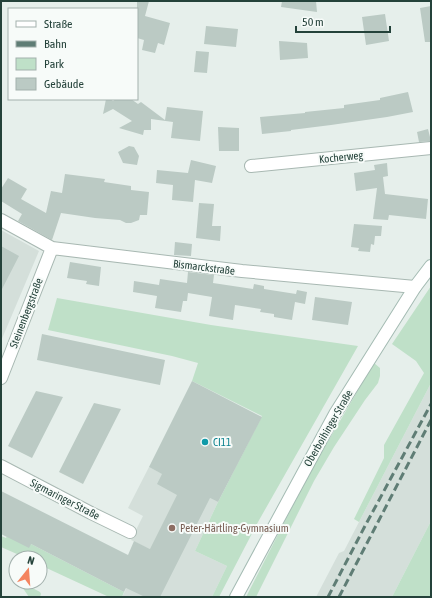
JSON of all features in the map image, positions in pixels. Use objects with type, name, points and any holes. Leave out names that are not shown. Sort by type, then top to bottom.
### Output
[{"type":"street","name":"Kocherweg","points":[[251,166],[431,148]]},
{"type":"street","name":"Bismarckstraße","points":[[1,220],[52,248],[242,272],[415,286]]},
{"type":"street","name":"Steinenbergstraße","points":[[1,378],[52,248]]},
{"type":"street","name":"Oberboihinger Straße","points":[[236,597],[335,414],[415,286],[431,266]]},
{"type":"street","name":"Sigmaringer Straße","points":[[1,466],[130,532]]},
{"type":"shaded area","points":[[1,230],[39,251],[1,341]]},
{"type":"shaded area","points":[[431,383],[431,521],[392,597],[316,597],[339,553],[344,551]]},
{"type":"shaded area","name":"Peter-Härtling-Gymnasium","points":[[149,467],[218,502],[195,551],[227,566],[212,597],[122,597],[140,561],[150,549],[131,540],[143,516],[128,508]]},
{"type":"green space","points":[[431,286],[431,383],[359,522],[354,519],[384,458],[384,445],[424,373],[416,361],[392,344]]},
{"type":"green space","points":[[57,298],[211,325],[358,346],[258,522],[219,597],[212,597],[227,566],[195,551],[262,416],[192,381],[198,363],[172,356],[48,330]]},
{"type":"green space","points":[[374,363],[380,368],[378,383],[334,447],[314,481],[256,597],[246,597],[310,472]]},
{"type":"green space","points":[[431,521],[431,597],[392,597]]},
{"type":"green space","points":[[1,536],[6,538],[7,536],[31,544],[43,550],[8,550],[1,547]]},
{"type":"green space","points":[[48,553],[124,592],[122,597],[109,597],[48,569]]},
{"type":"green space","points":[[24,590],[36,590],[41,594],[40,597],[29,597]]},
{"type":"building","points":[[137,1],[149,1],[145,16],[170,23],[164,45],[158,43],[155,53],[142,50],[144,40],[138,38]]},
{"type":"building","points":[[282,1],[316,1],[317,12],[281,7]]},
{"type":"building","points":[[431,6],[431,42],[425,42],[420,8]]},
{"type":"building","points":[[385,14],[389,41],[366,45],[362,17]]},
{"type":"building","points":[[206,26],[238,29],[236,47],[204,44]]},
{"type":"building","points":[[279,41],[307,43],[308,58],[280,60]]},
{"type":"building","points":[[196,51],[209,52],[207,73],[194,72]]},
{"type":"building","points":[[408,92],[413,112],[291,131],[262,134],[260,117],[344,108],[344,105],[380,100],[380,98]]},
{"type":"building","points":[[106,100],[132,100],[138,104],[141,102],[165,120],[167,107],[203,111],[200,141],[171,138],[173,122],[151,119],[151,130],[144,130],[143,135],[119,128],[132,121],[113,109],[103,114]]},
{"type":"building","points":[[218,127],[239,128],[239,151],[219,151]]},
{"type":"building","points":[[428,129],[431,141],[419,142],[417,132]]},
{"type":"building","points":[[129,146],[134,147],[139,156],[137,165],[123,163],[118,152]]},
{"type":"building","points":[[191,160],[216,166],[212,183],[195,180],[193,202],[172,200],[173,185],[156,183],[157,170],[188,173]]},
{"type":"building","points":[[387,163],[388,176],[383,177],[385,194],[428,199],[426,219],[389,215],[388,220],[373,219],[377,188],[356,191],[354,173],[375,170],[374,165]]},
{"type":"building","points":[[65,174],[105,179],[104,182],[131,186],[131,190],[149,192],[147,215],[140,215],[139,220],[126,223],[120,220],[61,213],[52,240],[18,221],[22,214],[1,201],[1,189],[8,178],[27,189],[21,199],[46,213],[51,191],[62,193]]},
{"type":"building","points":[[199,203],[214,204],[212,226],[221,226],[220,241],[196,238]]},
{"type":"building","points":[[354,224],[382,226],[381,236],[375,236],[374,245],[371,244],[370,252],[358,251],[359,248],[351,247]]},
{"type":"building","points":[[175,242],[192,244],[191,256],[174,255]]},
{"type":"building","points":[[1,246],[19,256],[1,291]]},
{"type":"building","points":[[70,262],[101,267],[99,286],[86,284],[87,281],[67,278]]},
{"type":"building","points":[[188,272],[214,275],[213,283],[253,289],[254,284],[264,286],[264,289],[296,294],[297,290],[307,292],[305,304],[295,302],[292,320],[274,317],[274,314],[260,312],[261,309],[235,305],[233,320],[209,316],[212,297],[188,293],[187,301],[183,301],[181,312],[155,308],[157,296],[133,292],[134,281],[159,285],[160,279],[187,283]]},
{"type":"building","points":[[315,297],[352,302],[348,325],[312,320]]},
{"type":"building","points":[[42,334],[165,360],[160,385],[37,360]]},
{"type":"building","points":[[192,381],[262,417],[218,502],[210,498],[160,597],[145,597],[126,588],[124,592],[48,553],[48,550],[43,550],[31,544],[29,548],[1,534],[1,491],[128,555],[134,541],[150,549],[177,495],[157,484],[162,474],[149,467]]},
{"type":"building","points":[[36,391],[63,397],[32,458],[8,446]]},
{"type":"building","points":[[94,403],[121,409],[83,484],[59,472]]},
{"type":"railway","points":[[328,597],[431,404]]},
{"type":"railway","points":[[339,597],[431,420]]},
{"type":"place","name":"CI11","points":[[205,442]]},
{"type":"place","name":"Peter-Härtling-Gymnasium","points":[[172,528]]}]
